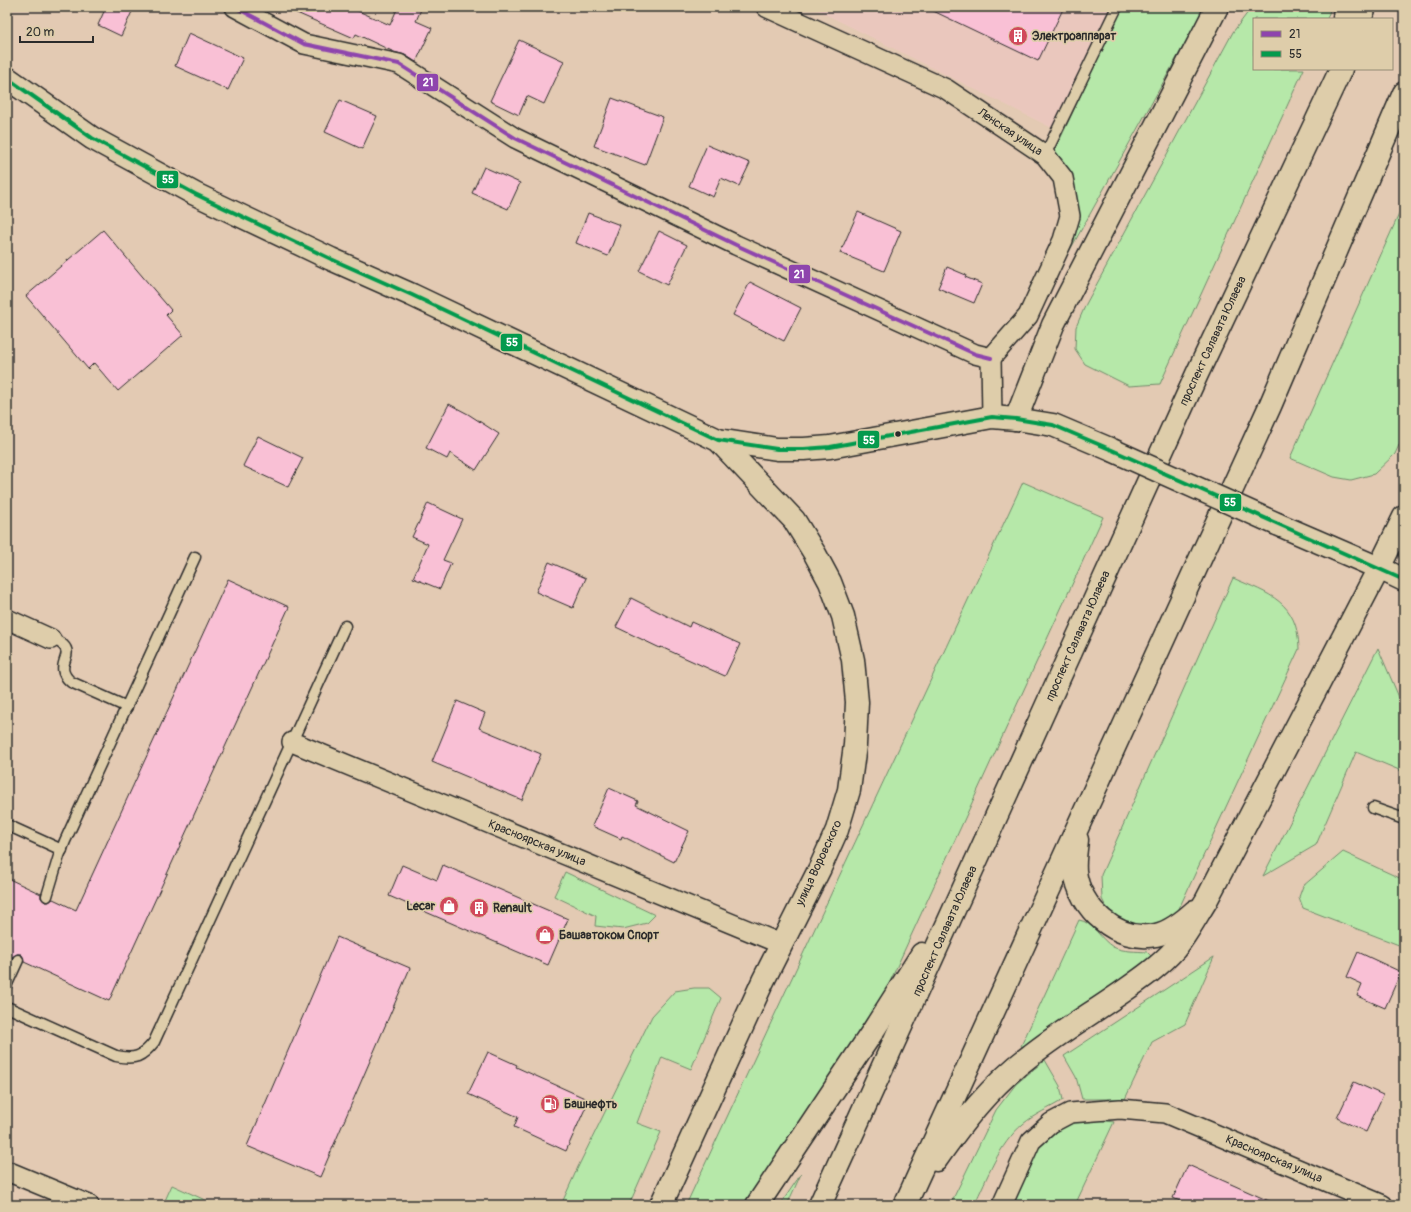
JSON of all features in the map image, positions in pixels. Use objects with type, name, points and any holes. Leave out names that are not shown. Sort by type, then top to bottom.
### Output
[{"type":"main road","points":[[1016,419],[1053,325],[1217,7]]},
{"type":"main road","points":[[1344,18],[1345,7]]},
{"type":"main road","points":[[1360,18],[1365,7]]},
{"type":"main road","name":"проспект Салавата Юлаева","points":[[820,1205],[1197,374],[1338,73]]},
{"type":"main road","points":[[7,78],[92,138],[195,194],[718,440],[777,449],[804,449],[824,448],[992,417],[1016,419],[1053,426],[1112,450],[1404,580]]},
{"type":"main road","points":[[906,1204],[1270,406],[1387,135],[1404,92]]},
{"type":"main road","points":[[1387,135],[1404,119]]},
{"type":"main road","name":"улица Воровского","points":[[661,1205],[781,944],[820,868],[837,830],[849,790],[855,745],[857,702],[853,660],[843,616],[830,582],[794,520],[718,440]]},
{"type":"main road","points":[[906,1204],[965,1120],[1001,1079],[1031,1054],[1142,979],[1174,950],[1189,930],[1206,901],[1379,568],[1404,516]]},
{"type":"main road","points":[[1079,824],[1075,871],[1080,891],[1092,910],[1107,924],[1124,932],[1139,936],[1156,935],[1172,929],[1187,919],[1206,901]]},
{"type":"main road","points":[[757,1205],[913,968],[976,862]]},
{"type":"street","points":[[235,7],[304,44],[399,64],[515,138],[736,245],[975,354],[991,358],[992,417]]},
{"type":"street","name":"Ленская улица","points":[[766,7],[946,89],[1045,155],[1063,178],[1070,216],[1063,240],[1028,316],[991,358]]},
{"type":"street","points":[[7,619],[51,638]]},
{"type":"street","name":"Красноярская улица","points":[[292,742],[781,944]]},
{"type":"street","name":"Красноярская улица","points":[[1002,1205],[1031,1141],[1051,1123],[1070,1113],[1120,1109],[1166,1113],[1384,1205]]},
{"type":"street","points":[[7,1171],[89,1205]]},
{"type":"lane","points":[[1045,155],[1118,7]]},
{"type":"lane","points":[[47,896],[62,850],[195,558]]},
{"type":"lane","points":[[7,1007],[116,1056],[128,1058],[136,1057],[146,1052],[154,1042],[345,626]]},
{"type":"lane","points":[[51,638],[62,644],[66,650],[66,658],[63,665],[65,677],[71,682],[127,707]]},
{"type":"lane","points":[[1373,808],[1404,819]]},
{"type":"lane","points":[[7,825],[62,850]]},
{"type":"lane","points":[[7,984],[18,960]]},
{"type":"shaded area","name":"Электроаппарат","points":[[811,7],[1113,7],[1056,130]]},
{"type":"green space","points":[[1122,7],[1205,7],[1065,259],[1075,224],[1054,152]]},
{"type":"green space","points":[[1252,7],[1331,7],[1327,18],[1253,18],[1253,70],[1304,70],[1160,384],[1129,386],[1085,364],[1075,349],[1076,327],[1086,304],[1233,32]]},
{"type":"green space","points":[[1404,203],[1404,434],[1395,454],[1374,474],[1351,480],[1334,477],[1290,458]]},
{"type":"green space","points":[[1023,482],[1103,517],[877,1010],[743,1205],[686,1205]]},
{"type":"green space","points":[[1233,578],[1269,595],[1287,610],[1293,620],[1297,633],[1299,649],[1176,915],[1154,926],[1142,928],[1116,917],[1105,905],[1102,899],[1101,875]]},
{"type":"green space","points":[[1378,648],[1404,709],[1404,772],[1356,752],[1316,845],[1263,876]]},
{"type":"green space","points":[[1343,852],[1404,880],[1404,947],[1303,908],[1299,897],[1303,886]]},
{"type":"green space","points":[[565,872],[655,915],[647,923],[623,929],[595,926],[596,916],[554,896]]},
{"type":"green space","points":[[1079,920],[1084,921],[1092,927],[1108,944],[1113,947],[1126,951],[1147,952],[1152,957],[1025,1050],[1021,1046]]},
{"type":"green space","points":[[1214,957],[1185,1024],[1152,1042],[1125,1099],[1082,1099],[1076,1077],[1064,1056]]},
{"type":"green space","points":[[694,988],[709,988],[721,998],[691,1069],[662,1057],[637,1123],[661,1132],[629,1205],[561,1205],[652,1016],[675,991]]},
{"type":"green space","points":[[1045,1060],[1060,1086],[1063,1100],[1032,1117],[1014,1132],[1000,1151],[974,1205],[950,1205],[996,1110],[1016,1084]]},
{"type":"green space","points":[[1080,1118],[1114,1122],[1075,1205],[1010,1205],[1038,1144],[1049,1134]]},
{"type":"green space","points":[[801,1174],[787,1205],[780,1205]]},
{"type":"green space","points":[[172,1185],[216,1205],[163,1205]]},
{"type":"building","points":[[106,7],[134,7],[121,36],[98,25]]},
{"type":"building","points":[[283,7],[349,7],[390,25],[398,7],[422,7],[416,21],[432,28],[416,62],[405,55],[394,52],[356,34],[354,38]]},
{"type":"building","name":"Электроаппарат","points":[[925,7],[1064,7],[1038,61]]},
{"type":"building","points":[[189,33],[243,58],[228,90],[175,66]]},
{"type":"building","points":[[519,40],[564,61],[544,104],[527,96],[519,115],[490,101]]},
{"type":"building","points":[[612,98],[663,117],[645,165],[594,146]]},
{"type":"building","points":[[340,100],[377,116],[362,149],[325,132]]},
{"type":"building","points":[[707,145],[750,163],[739,186],[721,178],[713,197],[689,186]]},
{"type":"building","points":[[484,167],[520,183],[508,209],[472,193]]},
{"type":"building","points":[[858,212],[901,231],[884,271],[840,253]]},
{"type":"building","points":[[588,213],[620,225],[608,256],[576,243]]},
{"type":"building","points":[[103,230],[171,310],[166,315],[183,335],[118,391],[94,363],[88,369],[26,296]]},
{"type":"building","points":[[659,231],[687,245],[667,285],[639,271]]},
{"type":"building","points":[[947,267],[982,284],[974,303],[938,288]]},
{"type":"building","points":[[750,282],[801,308],[784,341],[733,315]]},
{"type":"building","points":[[449,404],[468,414],[499,434],[476,470],[450,453],[447,459],[426,448]]},
{"type":"building","points":[[258,436],[303,458],[288,487],[243,466]]},
{"type":"building","points":[[428,503],[462,519],[443,560],[451,563],[440,589],[413,578],[428,544],[412,537]]},
{"type":"building","points":[[549,562],[586,578],[573,608],[536,592]]},
{"type":"building","points":[[228,579],[289,607],[109,1001],[24,962],[21,954],[17,954],[12,957],[7,955],[7,878],[41,894],[41,898],[45,902],[49,902],[53,899],[76,910]]},
{"type":"building","points":[[631,598],[689,627],[691,622],[740,644],[725,676],[616,627]]},
{"type":"building","points":[[457,701],[485,713],[479,728],[541,754],[522,800],[432,762]]},
{"type":"building","points":[[609,788],[638,801],[636,805],[689,831],[674,862],[622,836],[621,839],[592,826]]},
{"type":"building","name":"Renault","points":[[402,865],[437,880],[443,865],[568,919],[548,965],[389,896]]},
{"type":"building","points":[[337,937],[410,968],[320,1177],[247,1146]]},
{"type":"building","points":[[1358,952],[1401,972],[1385,1008],[1357,996],[1362,984],[1347,977]]},
{"type":"building","name":"Башнефть","points":[[488,1052],[517,1065],[516,1067],[589,1100],[566,1151],[514,1127],[518,1117],[468,1094]]},
{"type":"building","points":[[1354,1082],[1383,1095],[1366,1132],[1337,1118]]},
{"type":"building","points":[[1188,1165],[1278,1205],[1189,1205],[1173,1198]]},
{"type":"transit line","name":"21","points":[[235,7],[304,44],[399,64],[515,138],[736,245],[975,354],[991,358]]},
{"type":"transit line","name":"55","points":[[7,78],[92,138],[195,194],[718,440],[777,449],[804,449],[830,447],[992,417],[1053,425],[1404,580]]},
{"type":"place","name":"Электроаппарат","points":[[1018,36]]},
{"type":"place","name":"Lecar","points":[[449,906]]},
{"type":"place","name":"Renault","points":[[479,908]]},
{"type":"place","name":"Башавтоком Спорт","points":[[545,935]]},
{"type":"place","name":"Башнефть","points":[[550,1104]]}]
